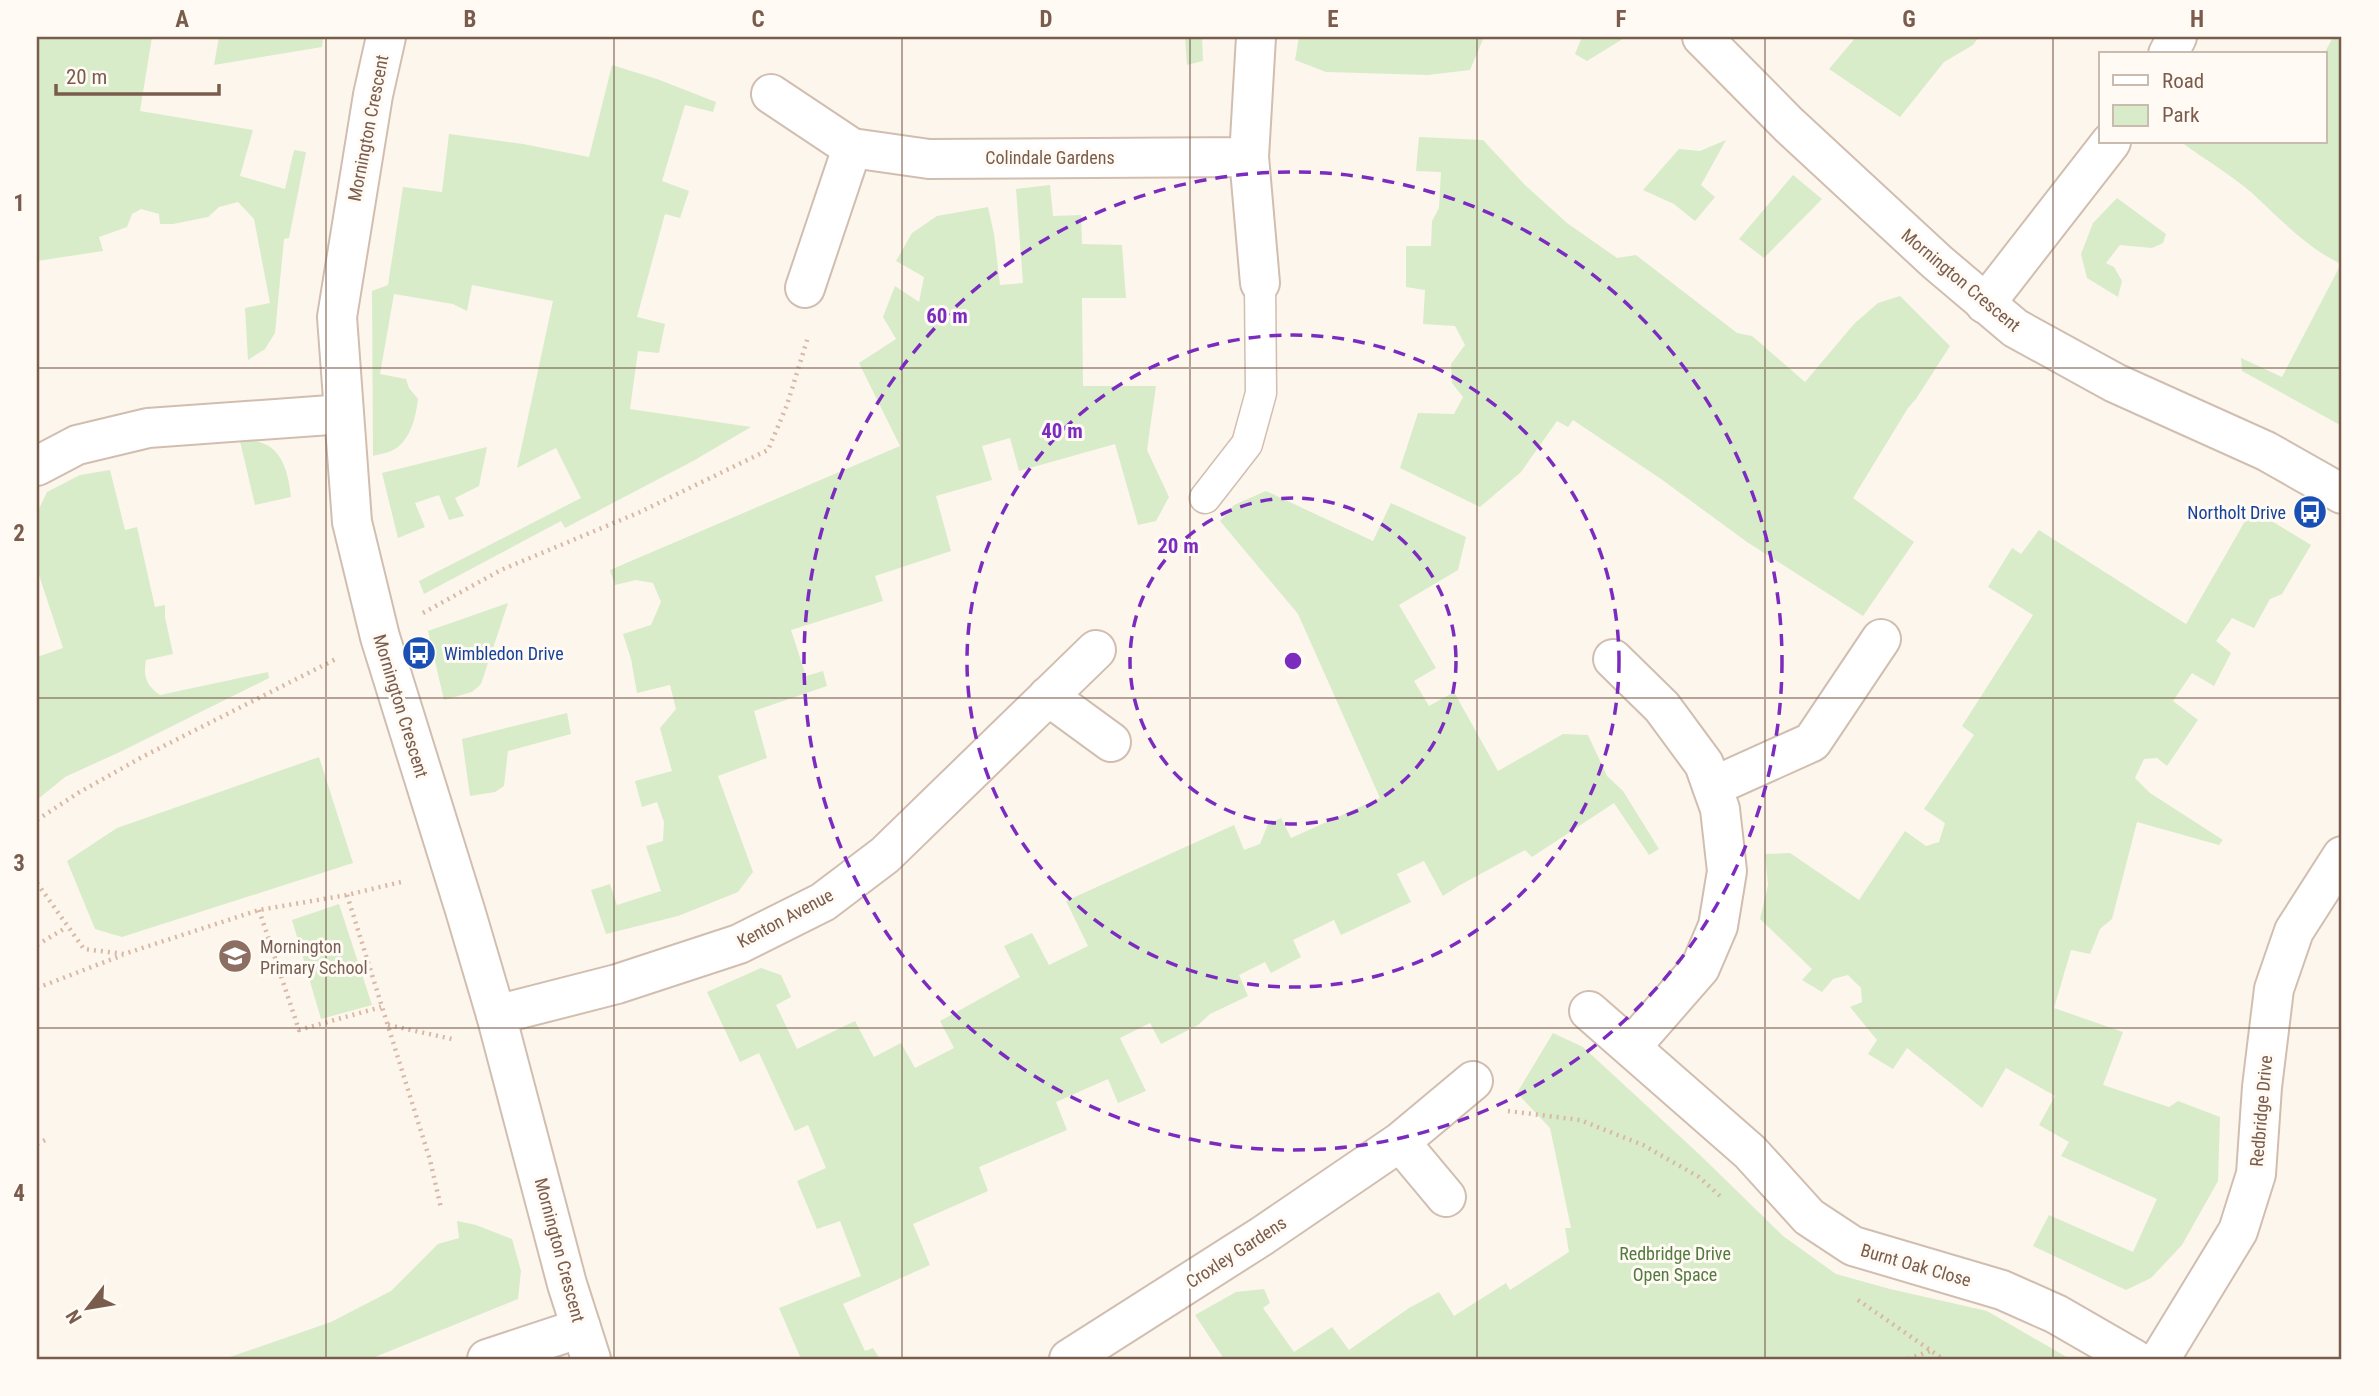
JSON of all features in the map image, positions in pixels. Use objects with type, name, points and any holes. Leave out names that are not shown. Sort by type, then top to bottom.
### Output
[{"type":"street","name":"Mornington Crescent","points":[[386,37],[373,95],[337,317],[352,522],[380,637],[466,910],[567,1284],[586,1344]]},
{"type":"street","points":[[1256,37],[1250,157],[1260,283]]},
{"type":"street","name":"Mornington Crescent","points":[[1702,37],[1790,125],[1937,262],[2015,327],[2115,383],[2266,451],[2342,494]]},
{"type":"street","name":"Colindale Gardens","points":[[771,94],[852,148],[929,159],[1250,157]]},
{"type":"street","points":[[1985,304],[2109,144]]},
{"type":"street","points":[[806,288],[852,148]]},
{"type":"street","points":[[37,466],[77,445],[148,428],[344,414]]},
{"type":"street","points":[[1712,787],[1812,742],[1881,639]]},
{"type":"street","name":"Kenton Avenue","points":[[496,1015],[617,984],[739,944],[823,902],[886,855],[1096,650]]},
{"type":"street","points":[[1614,659],[1662,706],[1704,764],[1720,809],[1727,871],[1718,926],[1700,968],[1631,1047]]},
{"type":"street","points":[[1048,695],[1111,742]]},
{"type":"street","name":"Redbridge Drive","points":[[2160,1359],[2238,1231],[2256,1174],[2262,1087],[2274,989],[2294,931],[2342,856]]},
{"type":"street","name":"Burnt Oak Close","points":[[1589,1011],[1750,1152],[1809,1217],[1853,1246],[2002,1290],[2056,1314],[2134,1359]]},
{"type":"street","name":"Croxley Gardens","points":[[1069,1359],[1262,1236],[1400,1142],[1472,1081]]},
{"type":"street","points":[[1400,1142],[1446,1197]]},
{"type":"street","points":[[488,1359],[586,1344]]},
{"type":"lane","points":[[1205,498],[1247,444],[1261,393],[1260,283]]},
{"type":"path","points":[[37,820],[78,793],[144,756],[380,637],[501,570],[640,512],[768,450],[787,405],[822,291],[806,288]]},
{"type":"path","points":[[37,988],[124,954],[259,910],[347,895],[411,879]]},
{"type":"path","points":[[37,883],[84,949],[124,954]]},
{"type":"path","points":[[347,895],[429,1160],[441,1208]]},
{"type":"path","points":[[259,910],[299,1030],[381,1007]]},
{"type":"path","points":[[37,945],[67,927]]},
{"type":"path","points":[[387,1025],[460,1041]]},
{"type":"path","points":[[1472,1081],[1491,1109],[1580,1120],[1631,1140],[1699,1177],[1729,1204]]},
{"type":"path","points":[[37,1144],[45,1140]]},
{"type":"path","points":[[1853,1297],[1944,1359]]},
{"type":"path","points":[[1908,1359],[1931,1351]]},
{"type":"green space","points":[[37,37],[152,37],[140,111],[253,130],[240,176],[285,189],[294,150],[306,152],[289,238],[284,239],[275,333],[265,349],[248,360],[245,308],[270,303],[254,219],[238,202],[219,207],[208,217],[173,224],[160,224],[159,214],[141,209],[132,214],[127,227],[99,237],[103,251],[37,261]]},
{"type":"green space","points":[[219,37],[323,37],[322,47],[214,65]]},
{"type":"green space","points":[[1185,37],[1202,37],[1203,61],[1187,65]]},
{"type":"green space","points":[[1299,37],[1484,37],[1470,70],[1428,75],[1326,72],[1295,60]]},
{"type":"green space","points":[[1582,37],[1626,37],[1587,61],[1575,54]]},
{"type":"green space","points":[[1856,37],[1979,37],[1973,45],[1944,62],[1900,117],[1829,69]]},
{"type":"green space","points":[[2333,37],[2342,37],[2342,426],[2242,371],[2241,358],[2282,377],[2341,264],[2305,241],[2244,186],[2184,144],[2326,144],[2325,52]]},
{"type":"green space","points":[[612,65],[716,102],[713,112],[685,105],[662,181],[689,191],[680,218],[665,214],[637,317],[665,324],[659,353],[638,351],[630,409],[751,427],[693,461],[565,528],[561,521],[424,594],[419,581],[581,498],[556,448],[517,468],[553,301],[472,285],[467,311],[453,304],[394,294],[380,374],[406,379],[418,399],[414,420],[405,439],[393,450],[373,456],[372,291],[388,285],[403,187],[442,192],[449,134],[523,144],[589,157]]},
{"type":"green space","points":[[1419,137],[1483,140],[1525,185],[1567,223],[1617,258],[1636,255],[1737,333],[1752,336],[1805,382],[1854,324],[1878,303],[1900,296],[1950,346],[1853,498],[1914,542],[1863,616],[1747,542],[1661,479],[1573,420],[1568,427],[1557,421],[1521,472],[1480,507],[1400,468],[1418,413],[1454,414],[1463,397],[1452,383],[1451,364],[1465,345],[1455,326],[1423,324],[1425,290],[1406,287],[1406,246],[1431,246],[1432,221],[1439,208],[1441,172],[1416,171]]},
{"type":"green space","points":[[1726,140],[1701,185],[1715,197],[1695,221],[1674,204],[1643,190],[1679,149],[1700,151]]},
{"type":"green space","points":[[1793,175],[1822,199],[1764,258],[1739,239]]},
{"type":"green space","points":[[1050,185],[1053,216],[1081,215],[1082,244],[1122,245],[1126,298],[1082,298],[1083,386],[1156,386],[1147,450],[1169,497],[1156,521],[1138,525],[1115,444],[1019,471],[1010,438],[982,446],[992,480],[936,496],[951,551],[875,576],[883,601],[791,630],[806,676],[823,671],[827,686],[754,711],[767,758],[718,776],[753,872],[738,892],[678,916],[606,934],[591,890],[610,884],[617,905],[661,891],[646,846],[663,841],[664,822],[657,802],[642,807],[635,781],[672,771],[660,728],[676,709],[670,685],[637,693],[623,634],[651,625],[661,602],[653,583],[636,580],[615,585],[610,570],[900,446],[859,363],[896,339],[883,317],[895,286],[919,302],[924,277],[896,261],[912,233],[937,216],[988,207],[1000,285],[1023,283],[1016,189]]},
{"type":"green space","points":[[2117,198],[2166,234],[2163,243],[2152,248],[2120,245],[2106,263],[2114,267],[2122,281],[2118,297],[2087,278],[2081,254],[2093,223]]},
{"type":"green space","points":[[239,437],[261,442],[273,449],[282,461],[291,497],[255,505]]},
{"type":"green space","points":[[487,447],[479,486],[455,498],[464,516],[449,520],[439,495],[415,503],[425,527],[398,538],[382,473]]},
{"type":"green space","points":[[110,470],[125,530],[137,527],[155,607],[165,605],[173,654],[146,660],[145,675],[151,688],[160,695],[268,672],[269,678],[65,777],[37,800],[37,657],[63,648],[37,569],[37,513],[47,492],[80,475]]},
{"type":"green space","points":[[1266,491],[1373,541],[1391,503],[1466,537],[1458,570],[1399,605],[1436,668],[1414,681],[1429,706],[1454,692],[1498,771],[1563,734],[1588,735],[1607,776],[1623,791],[1659,849],[1649,855],[1614,803],[1532,857],[1525,850],[1443,896],[1424,861],[1397,874],[1411,902],[1341,935],[1334,920],[1293,940],[1301,957],[1271,973],[1265,962],[1239,975],[1248,996],[1210,1014],[1198,1025],[1161,1044],[1150,1023],[1120,1038],[1146,1091],[1118,1103],[1108,1079],[1056,1102],[1067,1130],[979,1167],[988,1191],[913,1224],[930,1265],[843,1304],[865,1351],[873,1348],[880,1359],[801,1359],[779,1308],[861,1276],[840,1221],[817,1229],[797,1181],[826,1168],[808,1125],[795,1131],[759,1053],[740,1062],[707,992],[761,968],[781,975],[791,997],[776,1005],[797,1049],[855,1021],[874,1057],[901,1043],[915,1068],[954,1048],[940,1021],[1020,977],[1004,946],[1032,933],[1049,965],[1088,946],[1066,901],[1234,825],[1244,850],[1260,844],[1268,824],[1281,818],[1291,838],[1380,798],[1298,614],[1220,521],[1234,505]]},
{"type":"green space","points":[[2252,509],[2311,545],[2282,594],[2270,599],[2254,628],[2232,618],[2216,641],[2231,653],[2214,686],[2192,673],[2173,701],[2198,720],[2167,766],[2157,758],[2144,759],[2135,778],[2150,793],[2223,840],[2219,845],[2137,822],[2112,919],[2100,929],[2090,954],[2071,950],[2054,1008],[2123,1032],[2103,1085],[2169,1107],[2178,1101],[2220,1117],[2218,1181],[2182,1245],[2151,1278],[2126,1290],[2033,1246],[2049,1215],[2133,1252],[2157,1199],[2061,1156],[2069,1142],[2039,1125],[2055,1096],[2006,1068],[1982,1108],[1907,1048],[1893,1069],[1868,1054],[1877,1040],[1850,1007],[1862,1002],[1861,988],[1848,975],[1833,979],[1822,992],[1802,980],[1812,969],[1760,919],[1768,885],[1765,854],[1790,853],[1859,900],[1905,831],[1926,846],[1939,842],[1945,823],[1924,809],[1974,735],[1962,726],[2033,615],[1988,587],[2012,548],[2021,554],[2039,530],[2186,624]]},
{"type":"green space","points":[[508,603],[481,684],[472,692],[444,700],[428,631]]},
{"type":"green space","points":[[567,713],[571,734],[508,751],[504,786],[495,792],[470,796],[462,739]]},
{"type":"green space","points":[[319,757],[353,863],[122,937],[95,929],[67,861],[117,828]]},
{"type":"green space","points":[[339,904],[372,1005],[321,1019],[292,920]]},
{"type":"green space","name":"Redbridge Drive Open Space","points":[[1553,1033],[1583,1047],[1783,1236],[1836,1274],[1987,1311],[2070,1359],[1224,1359],[1195,1315],[1236,1292],[1264,1289],[1270,1303],[1263,1308],[1294,1352],[1332,1327],[1349,1350],[1409,1308],[1439,1292],[1454,1316],[1506,1283],[1510,1290],[1569,1252],[1565,1228],[1571,1228],[1550,1128],[1517,1093]]},
{"type":"green space","points":[[457,1221],[476,1225],[512,1239],[521,1271],[518,1299],[370,1359],[224,1359],[331,1322],[391,1291],[438,1244],[459,1238]]},
{"type":"place","name":"Northolt Drive","points":[[2310,512]]},
{"type":"place","name":"Wimbledon Drive","points":[[419,653]]},
{"type":"place","name":"Mornington Primary School","points":[[235,956]]}]
